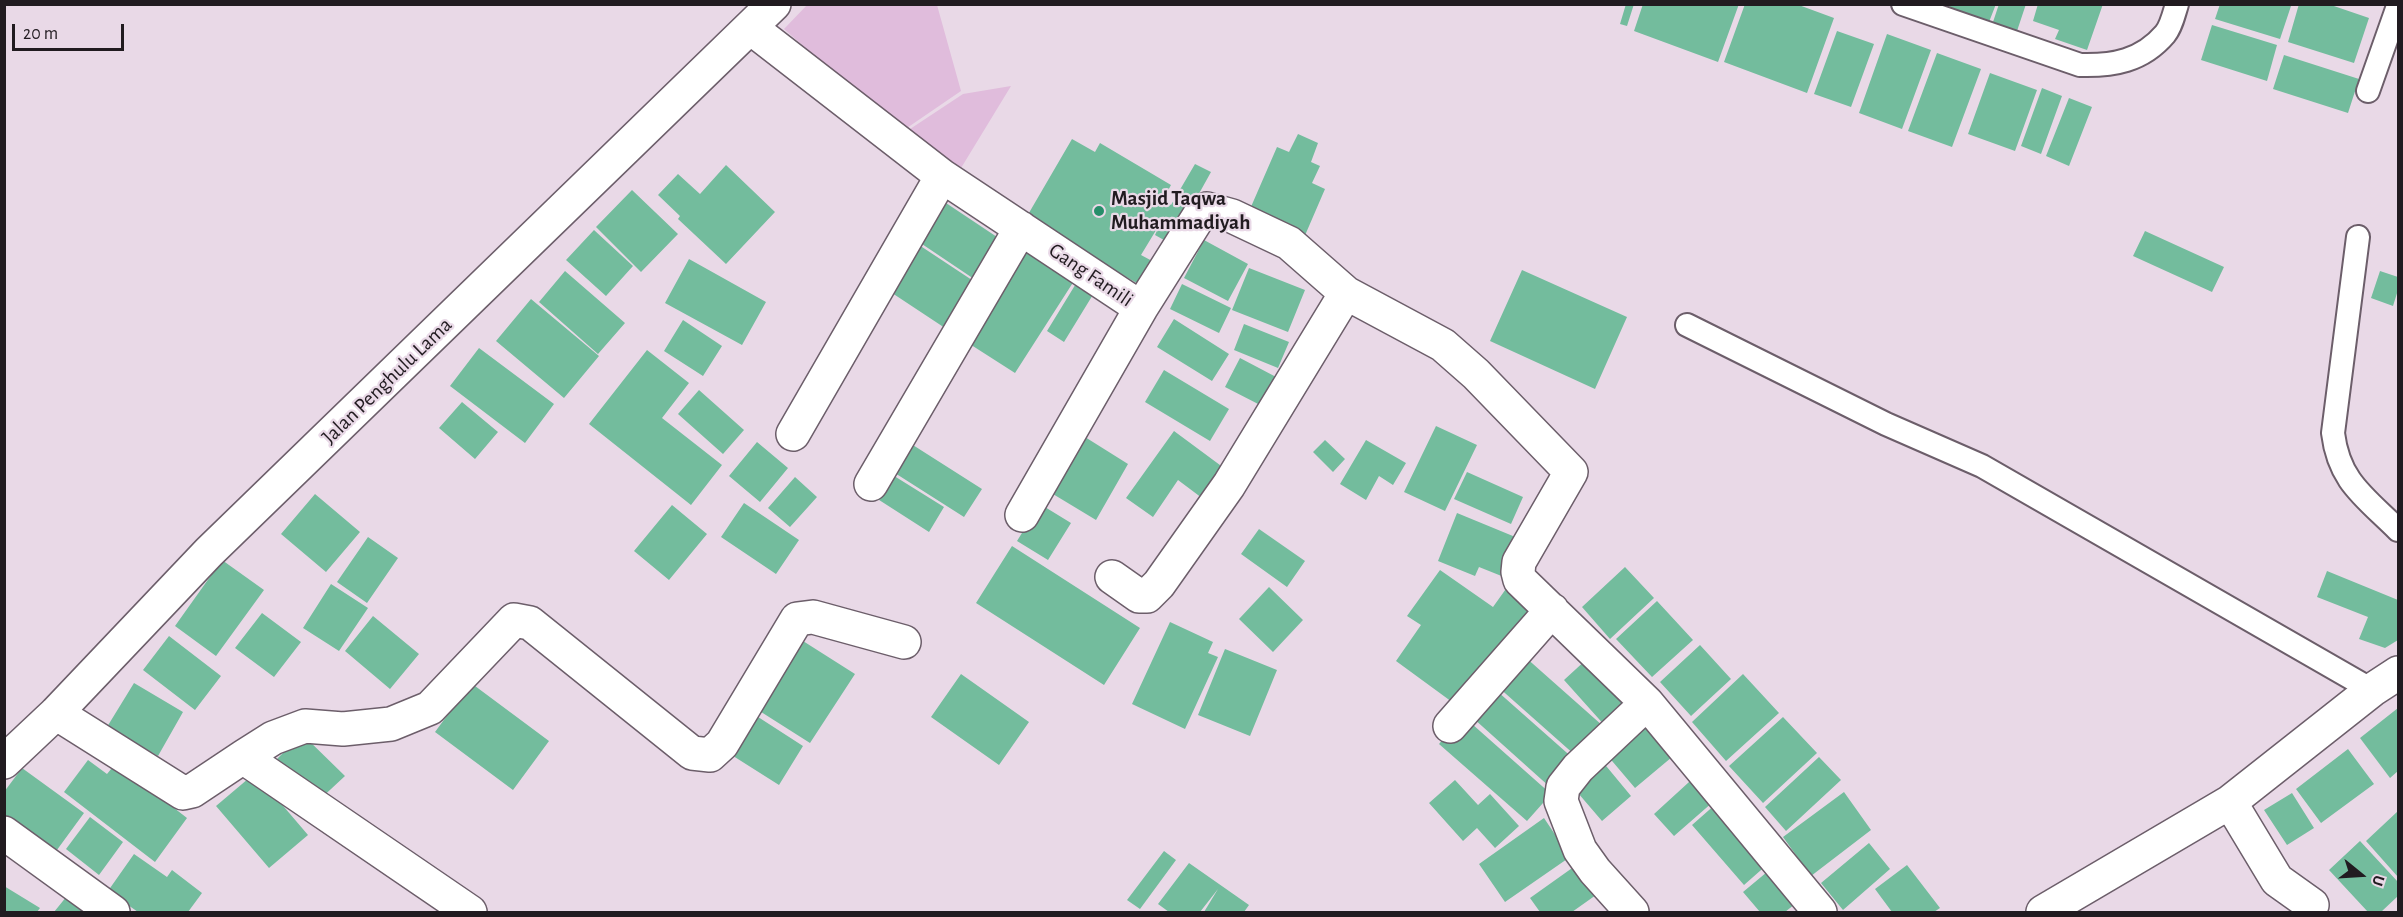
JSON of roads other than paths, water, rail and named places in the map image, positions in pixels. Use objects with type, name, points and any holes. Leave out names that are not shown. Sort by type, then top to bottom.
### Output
[{"type":"street","name":"Jalan Penghulu Lama","points":[[4,762],[56,713],[209,552],[752,28],[774,4]]},
{"type":"street","name":"Gang Famili","points":[[752,28],[942,176],[1141,309],[1199,216],[1207,209],[1232,216],[1289,243],[1346,293],[1443,345],[1476,374],[1571,472],[1520,562],[1518,572],[1520,580],[1552,610]]},
{"type":"street","points":[[793,434],[942,176]]},
{"type":"street","points":[[871,484],[1022,228]]},
{"type":"street","points":[[1112,577],[1139,596],[1146,596],[1159,584],[1229,485],[1346,293]]},
{"type":"street","points":[[1022,515],[1141,309]]},
{"type":"street","points":[[1450,726],[1552,610],[1647,704],[1820,912]]},
{"type":"street","points":[[56,713],[183,793],[192,791],[273,738],[305,726],[343,729],[391,724],[430,708],[513,620],[530,623],[692,753],[710,755],[723,744],[797,619],[813,617],[904,642]]},
{"type":"street","points":[[2043,912],[2230,802],[2385,682]]},
{"type":"street","points":[[1632,912],[1594,871],[1580,850],[1561,801],[1563,787],[1578,768],[1647,704]]},
{"type":"street","points":[[243,757],[470,912]]},
{"type":"street","points":[[2230,802],[2277,880],[2312,906]]},
{"type":"street","points":[[4,833],[113,912]]},
{"type":"lane","points":[[1903,4],[2080,65],[2107,66],[2127,61],[2144,52],[2166,34],[2177,4]]},
{"type":"lane","points":[[2368,91],[2398,6]]},
{"type":"lane","points":[[2358,237],[2333,433],[2335,450],[2348,479],[2398,530]]},
{"type":"lane","points":[[1687,325],[1886,424],[1982,466],[2385,682]]},
{"type":"place","name":"Masjid Taqwa Muhammadiyah","points":[[1099,211]]}]
